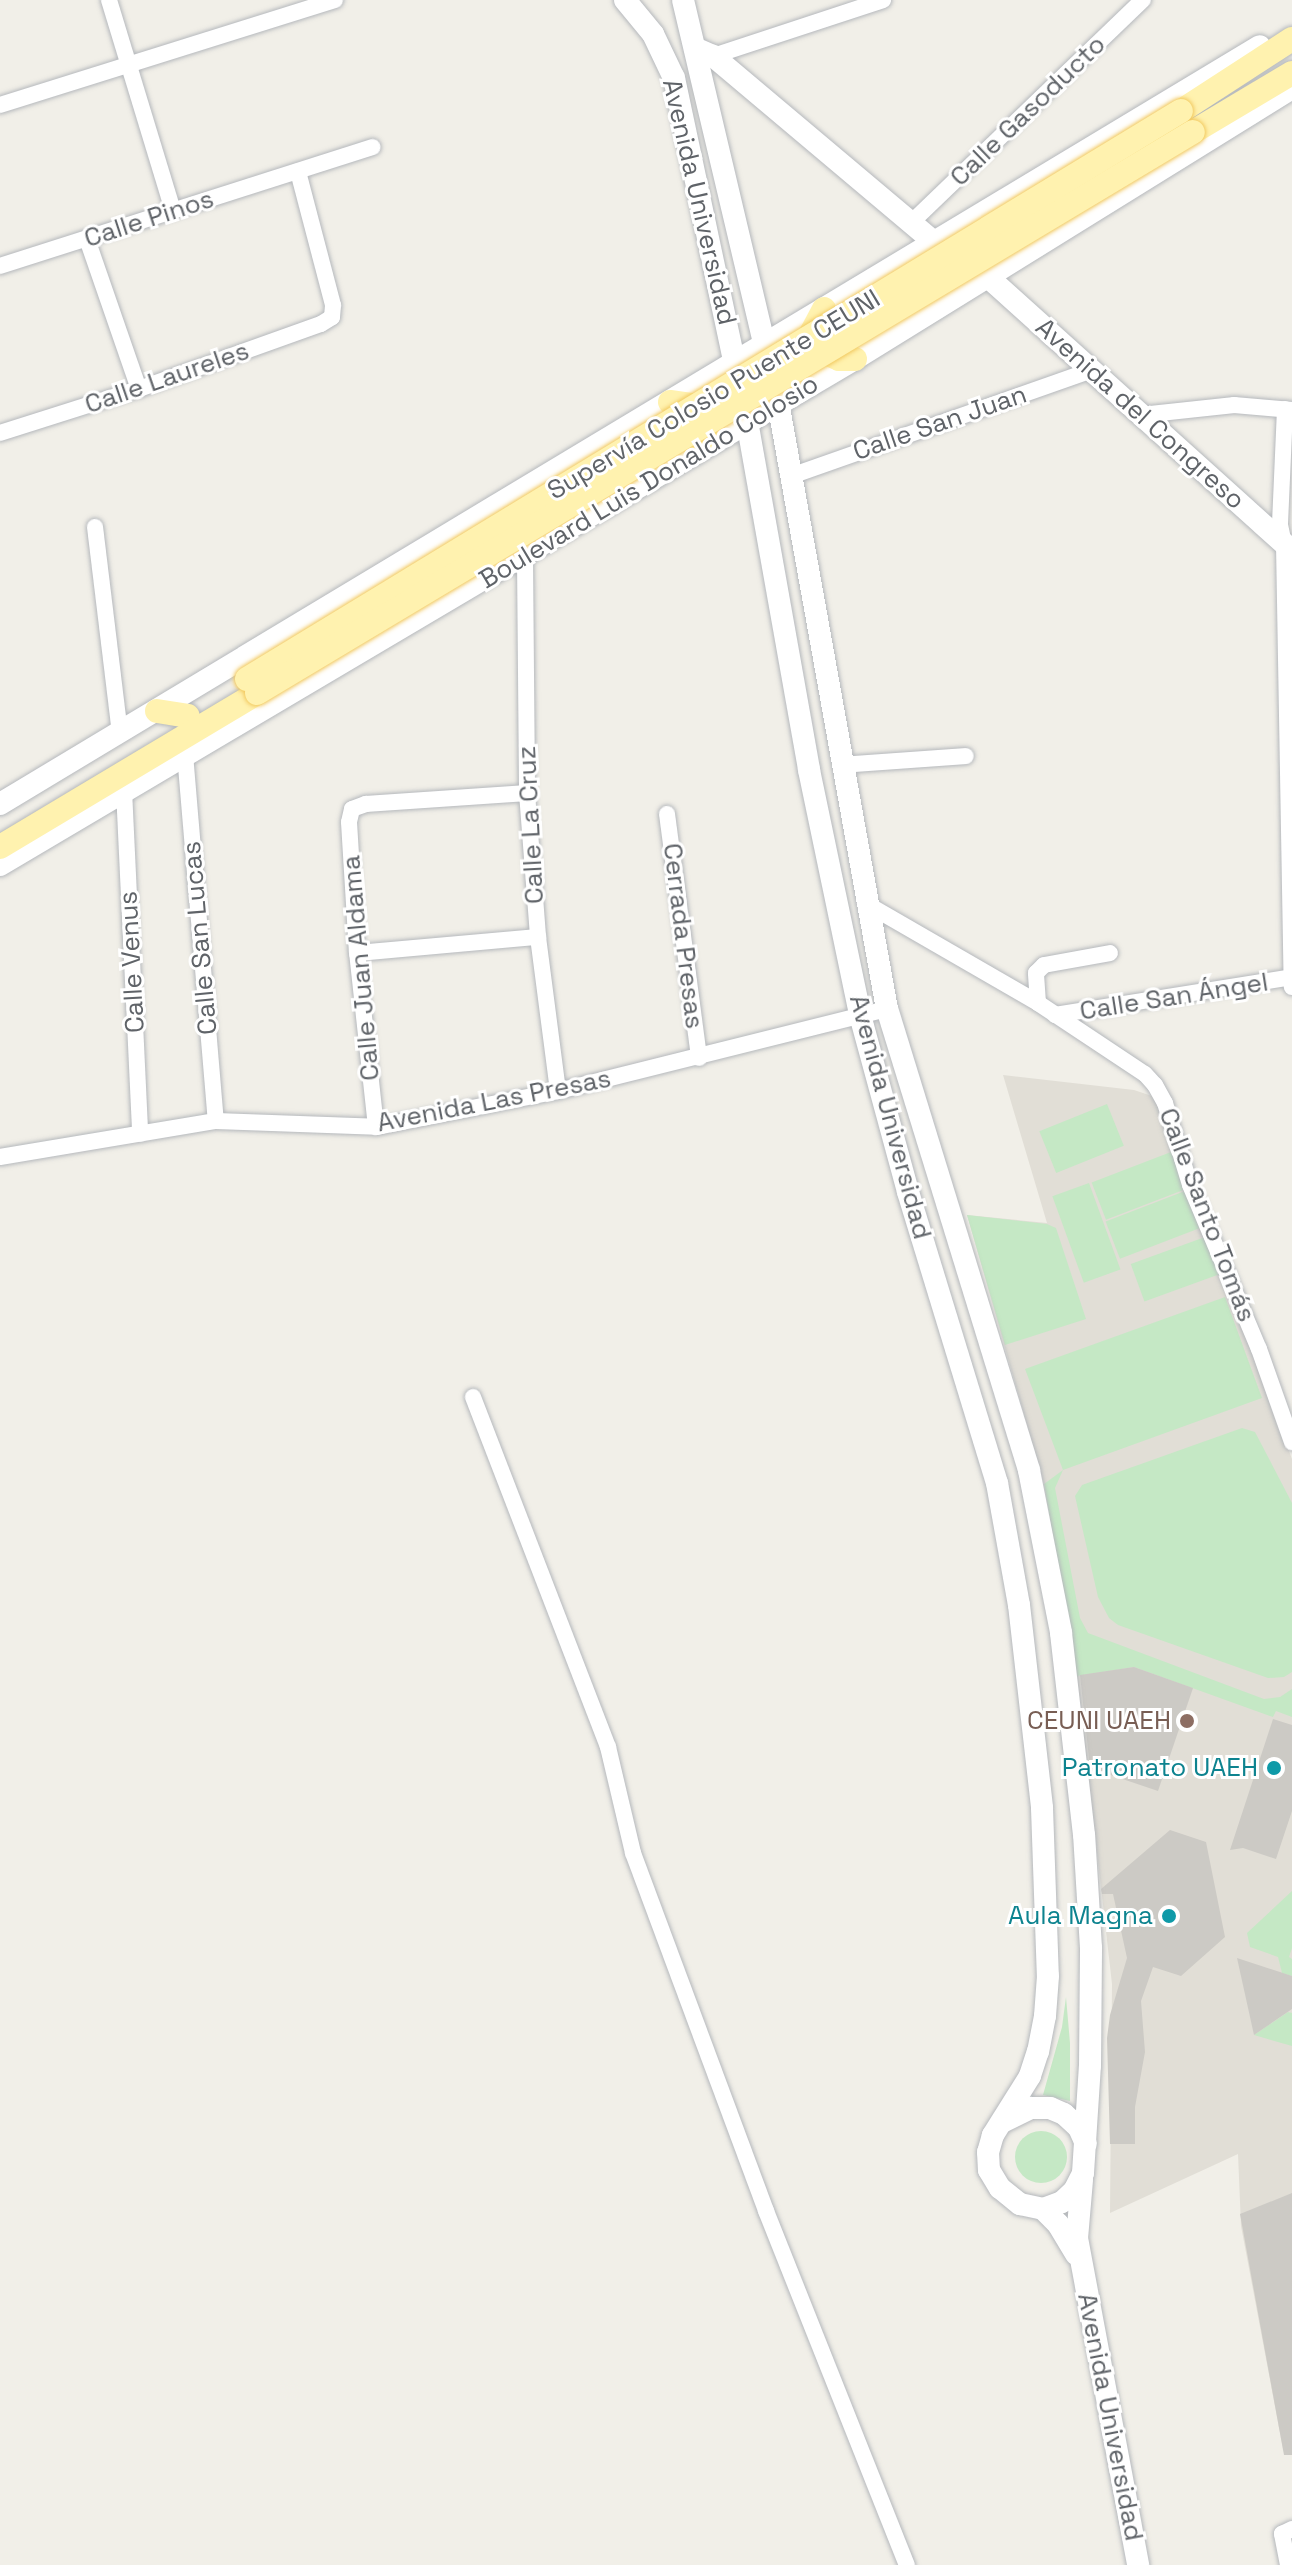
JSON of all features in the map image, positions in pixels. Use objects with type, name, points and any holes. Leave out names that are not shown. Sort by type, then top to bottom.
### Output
[{"type":"main road","points":[[1187,122],[1292,39]]},
{"type":"main road","points":[[1187,122],[1292,73]]},
{"type":"main road","name":"Supervía Colosio Puente CEUNI","points":[[191,723],[1187,122]]},
{"type":"main road","points":[[824,309],[812,332],[818,350],[839,359],[855,359]]},
{"type":"main road","points":[[670,402],[691,405],[704,420],[705,432],[696,452]]},
{"type":"main road","points":[[157,711],[191,723]]},
{"type":"main road","points":[[185,754],[191,723]]},
{"type":"main road","points":[[0,829],[191,723]]},
{"type":"main road","points":[[0,847],[191,723]]},
{"type":"street","points":[[109,0],[173,210]]},
{"type":"street","points":[[0,105],[335,0]]},
{"type":"street","name":"Avenida Universidad","points":[[625,0],[653,34],[674,78],[747,421],[809,770],[860,1015],[908,1192],[997,1483],[1019,1605],[1042,1808],[1048,1976],[1045,2016],[1030,2076],[1000,2124],[988,2152],[989,2170],[1000,2188],[1020,2204],[1043,2209],[1058,2224],[1082,2270]]},
{"type":"street","name":"Avenida Universidad","points":[[683,0],[705,52],[778,402],[865,903],[887,1009],[1029,1470],[1061,1632],[1084,1835],[1091,1948],[1086,2144],[1077,2238],[1138,2565]]},
{"type":"street","points":[[705,52],[854,4],[883,0]]},
{"type":"street","name":"Calle Gasoducto","points":[[913,221],[1143,0]]},
{"type":"street","points":[[0,804],[1292,27]]},
{"type":"street","points":[[705,52],[913,221],[935,243]]},
{"type":"street","name":"Boulevard Luis Donaldo Colosio","points":[[0,865],[185,754],[525,558],[778,402],[855,359],[1292,88]]},
{"type":"street","name":"Calle Pinos","points":[[0,266],[372,147]]},
{"type":"street","name":"Calle Laureles","points":[[0,433],[139,389],[321,324],[332,317],[333,305],[298,172]]},
{"type":"street","points":[[87,239],[139,389]]},
{"type":"street","name":"Avenida del Congreso","points":[[988,277],[1288,547]]},
{"type":"street","name":"Calle San Juan","points":[[791,476],[1089,371]]},
{"type":"street","points":[[1141,415],[1234,405],[1288,409],[1280,525],[1288,547],[1291,980]]},
{"type":"street","points":[[95,527],[120,733]]},
{"type":"street","name":"Calle La Cruz","points":[[525,558],[527,793],[538,937],[558,1091]]},
{"type":"street","name":"Calle San Lucas","points":[[185,754],[216,1121]]},
{"type":"street","points":[[841,765],[966,756]]},
{"type":"street","name":"Calle Venus","points":[[124,790],[140,1134]]},
{"type":"street","name":"Calle Juan Aldama","points":[[376,1127],[357,953],[349,822],[352,809],[366,804],[527,793]]},
{"type":"street","name":"Cerrada Presas","points":[[667,814],[699,1058]]},
{"type":"street","name":"Calle Santo Tomás","points":[[865,903],[1038,1003],[1145,1074],[1155,1085],[1165,1103],[1190,1185],[1259,1349],[1292,1442]]},
{"type":"street","points":[[357,953],[538,937]]},
{"type":"street","points":[[1038,1003],[1036,973],[1044,965],[1110,953]]},
{"type":"street","name":"Calle San Ángel","points":[[1055,1015],[1291,980]]},
{"type":"street","name":"Avenida Las Presas","points":[[0,1157],[216,1121],[376,1127],[558,1091],[887,1009]]},
{"type":"street","points":[[473,1397],[608,1747],[633,1853],[760,2196],[907,2565]]},
{"type":"street","points":[[1000,2124],[1015,2113],[1050,2108],[1064,2114],[1079,2128],[1086,2144]]},
{"type":"street","points":[[1043,2209],[1062,2202],[1074,2191],[1083,2173]]},
{"type":"street","points":[[1288,2565],[1282,2534],[1292,2529]]},
{"type":"shaded area","name":"CEUNI UAEH","points":[[1003,1075],[1134,1090],[1155,1097],[1292,1459],[1292,2445],[1283,2449],[1241,2226],[1238,2154],[1110,2213],[1112,1984],[1073,1641],[1044,1484],[967,1215],[1047,1223]]},
{"type":"green space","points":[[1107,1104],[1124,1146],[1056,1173],[1039,1131]]},
{"type":"green space","points":[[1171,1152],[1185,1189],[1106,1220],[1092,1182]]},
{"type":"green space","points":[[1089,1183],[1120,1269],[1084,1283],[1052,1196]]},
{"type":"green space","points":[[1185,1191],[1199,1228],[1120,1259],[1106,1221]]},
{"type":"green space","points":[[967,1215],[1047,1224],[1056,1228],[1086,1319],[1005,1345]]},
{"type":"green space","points":[[1205,1237],[1219,1275],[1144,1302],[1131,1264]]},
{"type":"green space","points":[[1225,1297],[1262,1398],[1063,1470],[1025,1369]]},
{"type":"green space","points":[[1242,1428],[1255,1432],[1292,1503],[1292,1672],[1284,1677],[1268,1678],[1118,1625],[1109,1618],[1098,1597],[1075,1496],[1082,1485]]},
{"type":"green space","points":[[1063,1470],[1055,1488],[1080,1618],[1088,1633],[1264,1699],[1280,1697],[1292,1689],[1292,1717],[1276,1711],[1273,1717],[1134,1667],[1077,1676],[1044,1484]]},
{"type":"green space","points":[[1292,1891],[1292,1948],[1289,1957],[1292,1959],[1292,1976],[1282,1973],[1278,1957],[1250,1947],[1247,1933]]},
{"type":"green space","points":[[1066,1997],[1070,2101],[1043,2095],[1062,2027]]},
{"type":"green space","points":[[1288,2012],[1292,2013],[1292,2046],[1254,2035]]},
{"type":"green space","points":[[1041,2131],[1060,2138],[1067,2157],[1060,2176],[1041,2183],[1022,2176],[1015,2157],[1022,2138]]},
{"type":"building","points":[[1134,1667],[1193,1688],[1158,1791],[1090,1768],[1080,1675]]},
{"type":"building","name":"Patronato UAEH","points":[[1273,1719],[1292,1725],[1292,1811],[1276,1859],[1243,1848],[1230,1850]]},
{"type":"building","name":"Aula Magna","points":[[1170,1830],[1206,1842],[1225,1937],[1181,1976],[1153,1967],[1141,2001],[1145,2052],[1135,2107],[1135,2144],[1110,2144],[1107,2038],[1110,2015],[1127,1958],[1113,1894],[1102,1894],[1101,1889]]},
{"type":"building","points":[[1237,1958],[1292,1976],[1292,2009],[1254,2035]]},
{"type":"building","points":[[1292,2193],[1292,2455],[1284,2455],[1240,2214]]},
{"type":"place","name":"CEUNI UAEH","points":[[1187,1721]]},
{"type":"place","name":"Patronato UAEH","points":[[1274,1768]]},
{"type":"place","name":"Aula Magna","points":[[1169,1916]]}]
